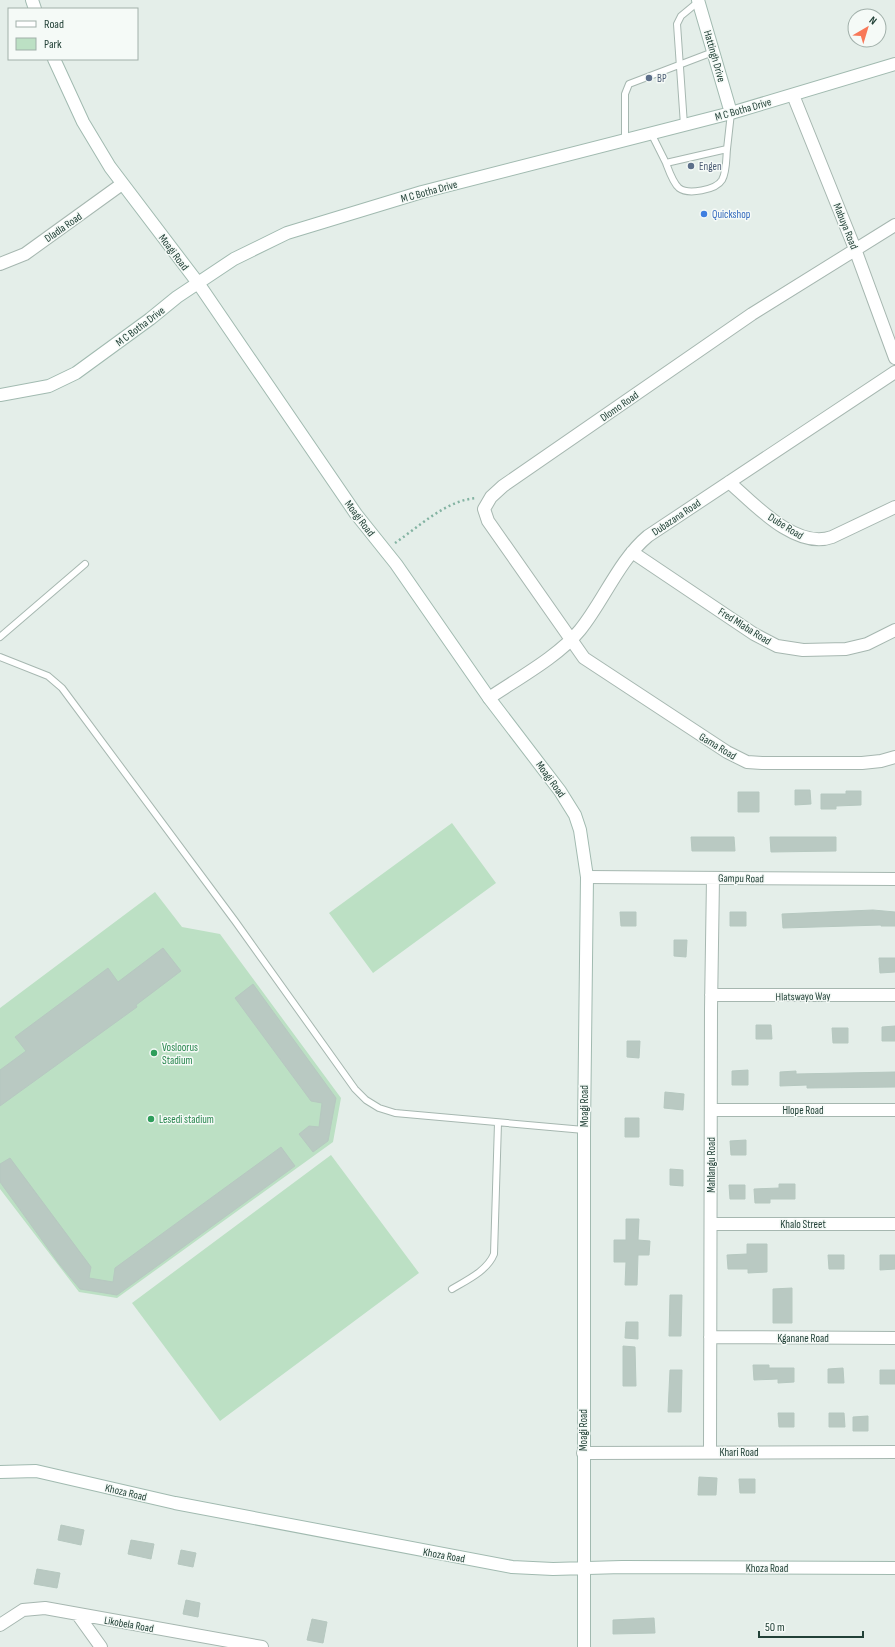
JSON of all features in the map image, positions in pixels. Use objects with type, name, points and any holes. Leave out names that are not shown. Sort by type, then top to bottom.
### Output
[{"type":"street","name":"Hattingh Drive","points":[[698,1],[731,113]]},
{"type":"street","name":"Moagi Road","points":[[54,60],[91,136],[122,184],[198,283],[356,514],[385,550],[490,698],[560,792],[575,815],[583,843],[587,878],[584,1130],[584,1647]]},
{"type":"street","name":"M C Botha Drive","points":[[0,395],[49,386],[76,373],[234,258],[287,233],[422,192],[731,113],[895,64]]},
{"type":"street","name":"Mabuya Road","points":[[793,95],[855,249],[895,358]]},
{"type":"street","name":"Dladla Road","points":[[0,264],[25,254],[122,184]]},
{"type":"street","name":"Dlomo Road","points":[[491,497],[503,486],[739,323],[895,225]]},
{"type":"street","name":"Dubazana Road","points":[[490,698],[571,640],[585,624],[632,552],[648,536],[895,372]]},
{"type":"street","name":"Dube Road","points":[[729,482],[796,535],[814,540],[823,540],[832,537],[895,507]]},
{"type":"street","points":[[491,497],[485,507],[484,513],[488,521],[571,640]]},
{"type":"street","name":"Fred Mlaba Road","points":[[632,552],[758,636],[777,646],[803,650],[846,649],[867,644],[895,630]]},
{"type":"street","name":"Gama Road","points":[[571,640],[578,651],[592,665],[737,758],[755,763],[862,763],[881,761],[895,757]]},
{"type":"street","name":"Gampu Road","points":[[587,878],[895,879]]},
{"type":"street","name":"Mahlangu Road","points":[[710,1452],[711,995],[713,878]]},
{"type":"street","name":"Hlatswayo Way","points":[[711,995],[895,995]]},
{"type":"street","name":"Hlope Road","points":[[711,1110],[895,1110]]},
{"type":"street","name":"Khalo Street","points":[[711,1224],[895,1224]]},
{"type":"street","name":"Kganane Road","points":[[710,1337],[895,1338]]},
{"type":"street","name":"Khari Road","points":[[583,1453],[895,1452]]},
{"type":"street","name":"Khoza Road","points":[[0,1472],[36,1471],[175,1503],[512,1567],[552,1569],[895,1568]]},
{"type":"street","name":"Likobela Road","points":[[0,1625],[19,1612],[29,1609],[45,1608],[243,1645],[262,1647]]},
{"type":"street","points":[[78,1615],[101,1647]]},
{"type":"lane","points":[[684,125],[677,24],[681,16],[698,1]]},
{"type":"lane","points":[[625,140],[626,89],[634,81],[713,52]]},
{"type":"lane","points":[[651,133],[678,188],[684,191],[691,191],[712,187],[717,185],[724,176],[731,113]]},
{"type":"lane","points":[[666,163],[728,149]]},
{"type":"lane","points":[[0,637],[85,564]]},
{"type":"lane","points":[[0,657],[48,676],[66,693],[235,921],[335,1063],[355,1089],[366,1100],[379,1108],[395,1113],[584,1130]]},
{"type":"lane","points":[[452,1290],[485,1268],[492,1260],[494,1254],[498,1122]]},
{"type":"path","points":[[385,550],[453,503],[466,499],[491,497]]},
{"type":"green space","points":[[452,823],[496,883],[373,973],[329,913]]},
{"type":"green space","name":"Vosloorus Stadium","points":[[155,892],[182,927],[220,934],[341,1098],[333,1142],[117,1298],[79,1292],[0,1189],[0,1008]]},
{"type":"green space","points":[[331,1155],[419,1273],[220,1421],[132,1303]]},
{"type":"building","points":[[795,790],[810,790],[811,804],[795,805]]},
{"type":"building","points":[[846,791],[861,791],[861,805],[836,806],[836,809],[821,809],[821,794],[846,794]]},
{"type":"building","points":[[738,792],[759,792],[759,812],[738,812]]},
{"type":"building","points":[[691,837],[734,837],[735,851],[692,851]]},
{"type":"building","points":[[770,837],[836,837],[836,851],[771,852]]},
{"type":"building","points":[[873,910],[895,912],[895,926],[881,925],[783,928],[782,914]]},
{"type":"building","points":[[620,912],[636,912],[636,926],[621,926]]},
{"type":"building","points":[[730,912],[746,912],[746,926],[730,926]]},
{"type":"building","points":[[674,940],[687,940],[686,957],[674,956]]},
{"type":"building","points":[[163,948],[181,971],[136,1005],[137,1007],[0,1106],[0,1070],[26,1051],[15,1037],[108,968],[118,982]]},
{"type":"building","points":[[879,958],[895,958],[895,972],[880,973]]},
{"type":"building","points":[[253,984],[336,1098],[328,1141],[313,1152],[299,1134],[309,1126],[319,1127],[322,1103],[311,1101],[235,998]]},
{"type":"building","points":[[756,1025],[771,1025],[772,1039],[756,1039]]},
{"type":"building","points":[[895,1026],[895,1041],[882,1041],[882,1027]]},
{"type":"building","points":[[832,1028],[848,1028],[848,1043],[833,1043]]},
{"type":"building","points":[[627,1041],[640,1041],[639,1058],[627,1057]]},
{"type":"building","points":[[748,1070],[748,1085],[732,1085],[732,1071]]},
{"type":"building","points":[[796,1071],[796,1074],[895,1072],[895,1087],[807,1088],[807,1085],[780,1086],[780,1072]]},
{"type":"building","points":[[665,1092],[684,1094],[683,1110],[664,1108]]},
{"type":"building","points":[[625,1118],[639,1118],[639,1137],[625,1137]]},
{"type":"building","points":[[746,1140],[746,1155],[731,1155],[730,1141]]},
{"type":"building","points":[[281,1147],[295,1166],[117,1295],[80,1289],[60,1265],[0,1182],[0,1164],[10,1158],[91,1267],[89,1278],[113,1282],[115,1268]]},
{"type":"building","points":[[670,1169],[683,1170],[683,1186],[670,1185]]},
{"type":"building","points":[[779,1184],[795,1184],[795,1199],[770,1199],[770,1203],[755,1203],[754,1189],[779,1188]]},
{"type":"building","points":[[729,1185],[745,1185],[745,1199],[730,1199]]},
{"type":"building","points":[[626,1219],[639,1219],[638,1240],[650,1241],[649,1255],[638,1255],[637,1285],[625,1285],[626,1262],[614,1262],[614,1240],[626,1240]]},
{"type":"building","points":[[747,1244],[767,1244],[767,1272],[748,1273],[748,1269],[728,1269],[727,1255],[747,1254]]},
{"type":"building","points":[[828,1255],[844,1255],[844,1269],[829,1269]]},
{"type":"building","points":[[880,1255],[895,1255],[895,1269],[880,1270]]},
{"type":"building","points":[[792,1288],[792,1323],[773,1323],[773,1289]]},
{"type":"building","points":[[670,1295],[682,1295],[681,1336],[669,1336]]},
{"type":"building","points":[[626,1322],[638,1322],[638,1339],[625,1338]]},
{"type":"building","points":[[623,1346],[635,1347],[636,1386],[623,1386]]},
{"type":"building","points":[[753,1365],[769,1365],[769,1368],[794,1368],[794,1382],[778,1383],[778,1379],[754,1380]]},
{"type":"building","points":[[843,1368],[844,1383],[828,1383],[828,1369]]},
{"type":"building","points":[[670,1370],[682,1370],[681,1412],[668,1412]]},
{"type":"building","points":[[880,1370],[895,1370],[895,1384],[880,1384]]},
{"type":"building","points":[[778,1413],[794,1413],[794,1427],[779,1427]]},
{"type":"building","points":[[829,1413],[844,1413],[845,1427],[829,1427]]},
{"type":"building","points":[[868,1416],[868,1431],[853,1431],[853,1417]]},
{"type":"building","points":[[699,1477],[717,1478],[716,1495],[698,1495]]},
{"type":"building","points":[[739,1479],[755,1479],[755,1493],[740,1493]]},
{"type":"building","points":[[61,1525],[84,1530],[81,1545],[58,1540]]},
{"type":"building","points":[[131,1540],[154,1544],[151,1559],[128,1554]]},
{"type":"building","points":[[181,1550],[196,1553],[193,1567],[178,1564]]},
{"type":"building","points":[[37,1569],[60,1573],[57,1588],[34,1584]]},
{"type":"building","points":[[186,1600],[200,1603],[198,1617],[183,1614]]},
{"type":"building","points":[[654,1618],[655,1633],[613,1634],[613,1620]]},
{"type":"building","points":[[312,1619],[327,1622],[323,1643],[307,1640]]},
{"type":"place","name":"BP","points":[[649,78]]},
{"type":"place","name":"Engen","points":[[691,166]]},
{"type":"place","name":"Quickshop","points":[[704,214]]},
{"type":"place","name":"Vosloorus Stadium","points":[[154,1053]]},
{"type":"place","name":"Lesedi stadium","points":[[151,1119]]}]
